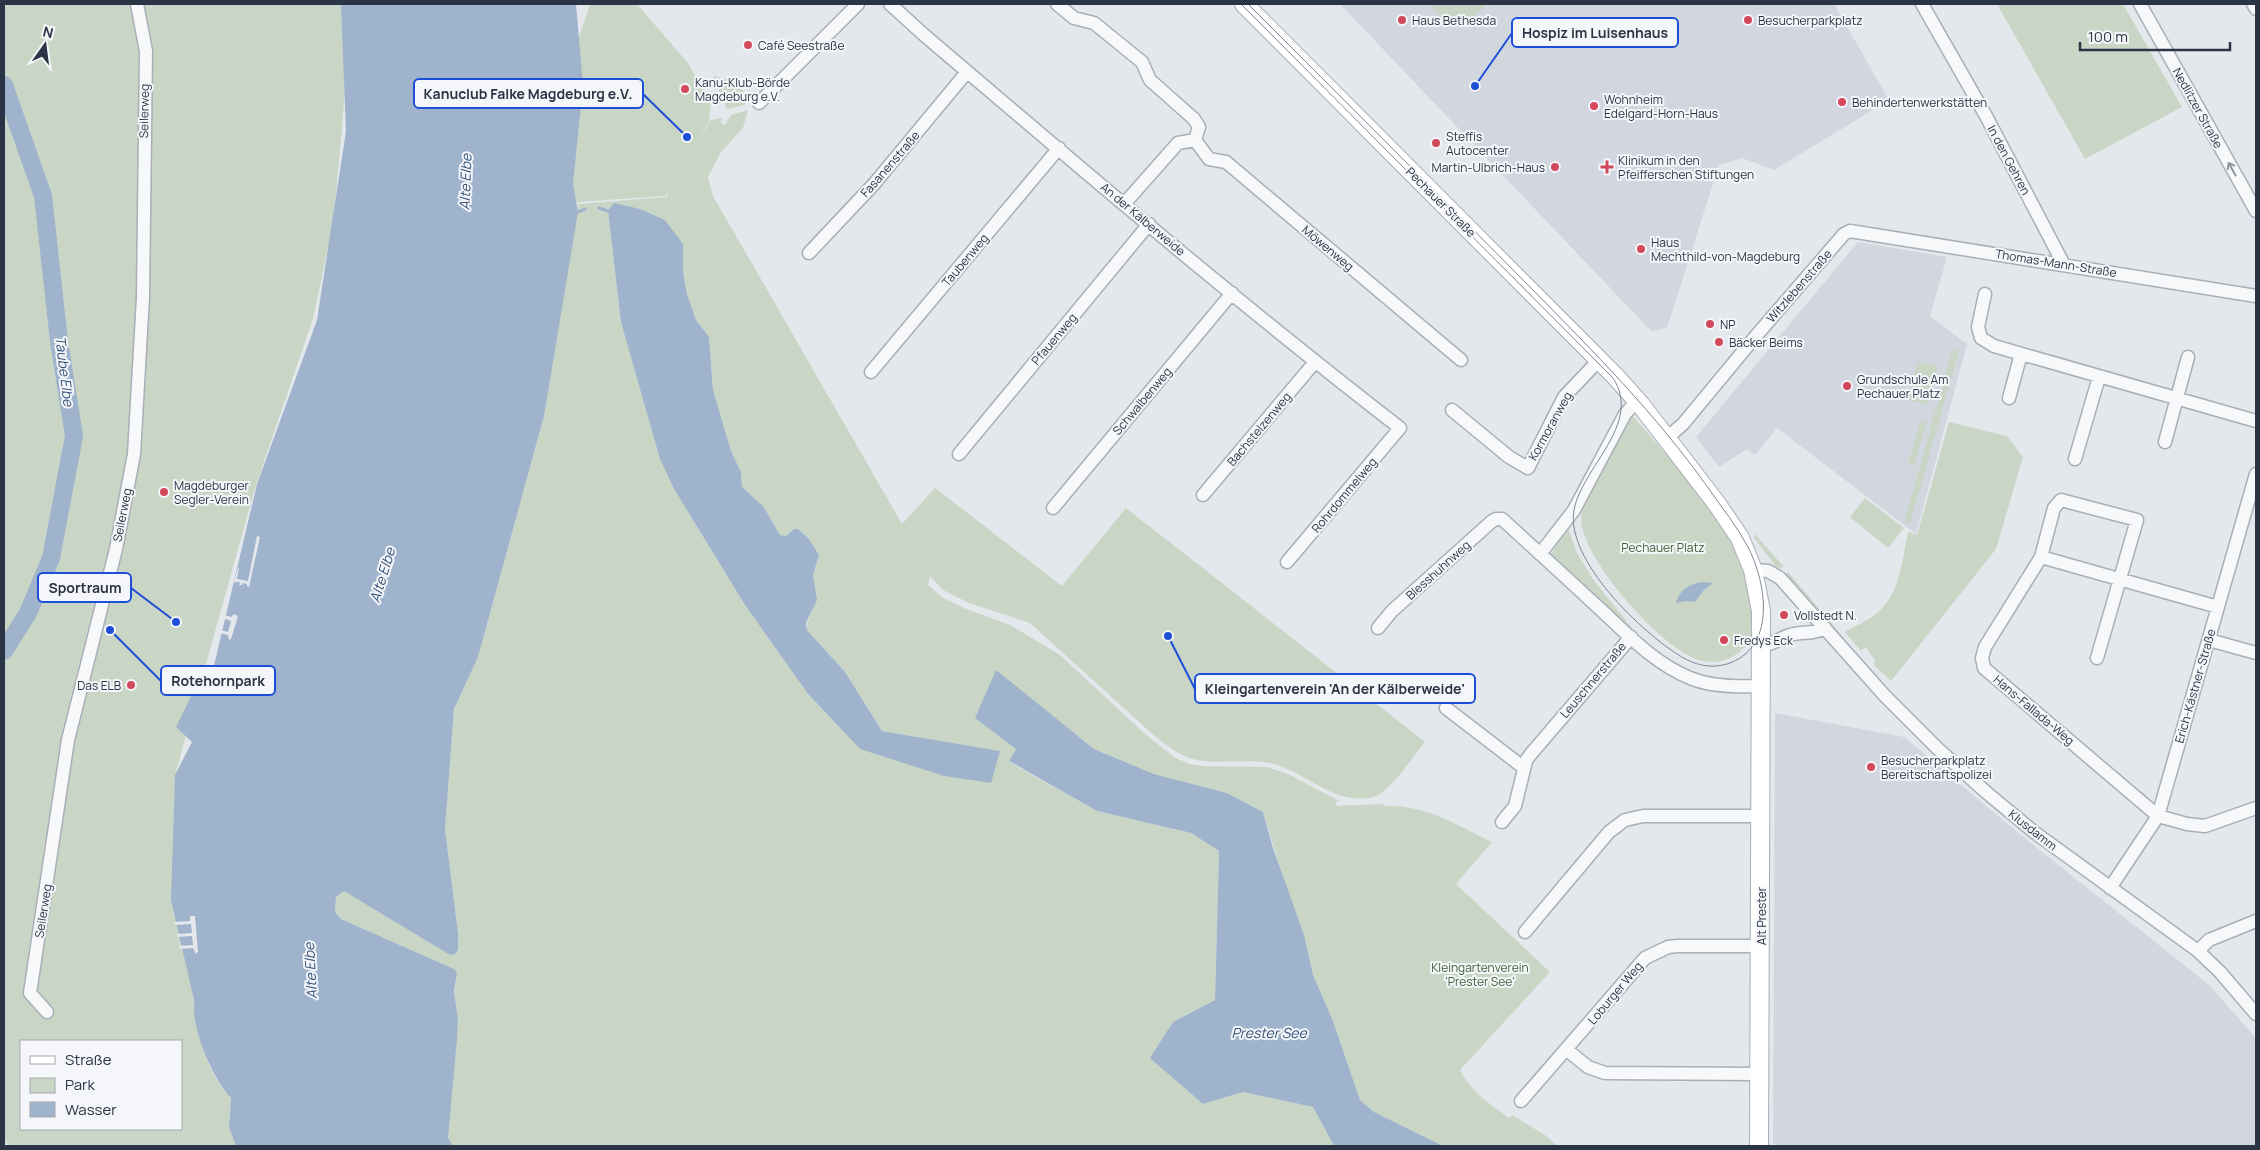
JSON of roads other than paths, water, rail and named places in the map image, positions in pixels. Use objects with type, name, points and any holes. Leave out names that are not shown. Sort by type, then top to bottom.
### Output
[{"type":"main road","name":"Pechauer Straße","points":[[1244,4],[1599,360],[1637,401]]},
{"type":"main road","points":[[1637,401],[1731,522],[1743,543],[1753,570],[1760,602],[1762,686]]},
{"type":"main road","name":"Alt Prester","points":[[1759,1146],[1762,686]]},
{"type":"street","name":"Seilerweg","points":[[47,1012],[30,993],[68,740],[116,549],[134,454],[142,297],[146,51],[137,4]]},
{"type":"street","points":[[759,103],[858,4]]},
{"type":"street","name":"An der Kälberweide","points":[[890,4],[967,72],[1149,224],[1315,362],[1400,428]]},
{"type":"street","points":[[1057,4],[1074,18],[1094,23],[1142,62],[1150,80],[1194,119],[1199,127],[1194,140],[1178,143],[1124,203]]},
{"type":"street","name":"In den Gehren","points":[[1922,4],[1986,116],[2064,264]]},
{"type":"street","name":"Nedlitzer Straße","points":[[2140,4],[2256,211]]},
{"type":"street","points":[[2253,4],[2256,9]]},
{"type":"street","name":"Fasanenstraße","points":[[809,253],[874,184],[967,72]]},
{"type":"street","name":"Möwenweg","points":[[1194,140],[1209,159],[1226,162],[1461,360]]},
{"type":"street","name":"Taubenweg","points":[[871,372],[1059,148]]},
{"type":"street","name":"Pfauenweg","points":[[959,454],[1149,224]]},
{"type":"street","name":"Thomas-Mann-Straße","points":[[1855,231],[2256,296]]},
{"type":"street","name":"Witzlebenstraße","points":[[1667,438],[1683,424],[1755,336],[1844,234],[1855,231]]},
{"type":"street","name":"Schwalbenweg","points":[[1053,508],[1232,293]]},
{"type":"street","points":[[1985,294],[1978,327],[1981,338],[1994,346],[2256,421]]},
{"type":"street","points":[[2008,398],[2020,354]]},
{"type":"street","points":[[2165,442],[2188,358]]},
{"type":"street","name":"Kormoranweg","points":[[1452,410],[1510,457],[1528,468],[1564,397],[1599,360]]},
{"type":"street","name":"Bachstelzenweg","points":[[1203,495],[1315,362]]},
{"type":"street","points":[[2075,459],[2098,377]]},
{"type":"street","points":[[1540,554],[1574,510],[1625,414],[1637,401]]},
{"type":"street","name":"Rohrdommelweg","points":[[1288,562],[1400,428]]},
{"type":"street","name":"Erich-Kästner-Straße","points":[[2110,888],[2158,816],[2256,474]]},
{"type":"street","name":"Hans-Fallada-Weg","points":[[2097,658],[2137,520],[2061,500],[2054,508],[2041,557],[1985,647],[1982,658],[1984,668],[2158,816]]},
{"type":"street","name":"Blesshuhnweg","points":[[1378,628],[1392,612],[1491,522],[1496,519],[1502,519]]},
{"type":"street","name":"Leuschnerstraße","points":[[1502,519],[1631,637],[1530,755],[1524,768],[1515,806],[1502,822]]},
{"type":"street","points":[[2041,557],[2218,607]]},
{"type":"street","name":"Klusdamm","points":[[1753,570],[1768,571],[1778,576],[1885,696],[1943,754],[2034,832],[2198,951],[2220,972],[2256,1014]]},
{"type":"street","points":[[1761,638],[1769,645],[1793,634],[1817,633],[1825,628]]},
{"type":"street","points":[[1631,637],[1661,662],[1691,678],[1721,684],[1762,686]]},
{"type":"street","points":[[2209,640],[2256,653]]},
{"type":"street","points":[[1446,708],[1524,768]]},
{"type":"street","points":[[2158,816],[2187,824],[2204,826],[2256,808]]},
{"type":"street","points":[[1525,932],[1609,832],[1625,820],[1643,816],[1761,816]]},
{"type":"street","points":[[2198,951],[2209,940],[2256,921]]},
{"type":"street","name":"Loburger Weg","points":[[1521,1101],[1645,958],[1668,947],[1677,946],[1761,946]]},
{"type":"street","points":[[1567,1050],[1588,1066],[1605,1073],[1760,1074]]},
{"type":"water","name":"Alte Elbe","points":[[341,4],[576,4],[583,85],[573,184],[578,212],[544,416],[478,657],[454,709],[445,829],[458,933],[458,950],[455,954],[450,955],[344,891],[336,897],[335,912],[341,919],[457,972],[454,992],[458,1020],[448,1138],[453,1146],[236,1146],[229,1127],[231,1098],[210,1066],[199,1038],[194,1000],[171,900],[175,775],[192,742],[176,727],[198,682],[212,674],[257,484],[317,320],[346,131]]},
{"type":"water","points":[[614,203],[640,209],[665,220],[683,244],[683,272],[687,294],[696,320],[709,337],[713,390],[731,451],[741,472],[742,487],[763,506],[780,535],[786,536],[794,529],[798,529],[809,539],[819,555],[813,575],[817,600],[806,623],[807,630],[845,672],[882,731],[1000,751],[991,783],[944,776],[860,749],[808,694],[745,605],[674,489],[660,459],[621,322],[608,211]]},
{"type":"water","points":[[1701,582],[1713,583],[1704,590],[1695,602],[1676,603],[1679,595],[1685,589],[1692,584]]},
{"type":"water","name":"Prester See","points":[[996,670],[1094,749],[1154,774],[1227,793],[1263,812],[1273,848],[1304,935],[1313,975],[1333,1021],[1360,1100],[1374,1112],[1443,1146],[1334,1146],[1313,1107],[1243,1092],[1203,1104],[1150,1058],[1173,1022],[1215,1000],[1219,851],[1191,833],[1097,811],[1009,761],[1016,749],[975,718]]},
{"type":"waterway","name":"Taube Elbe","points":[[4,85],[43,196],[59,341],[74,436],[51,558],[28,613],[4,651]]},
{"type":"waterway","points":[[599,208],[608,211]]},
{"type":"waterway","points":[[578,212],[585,209]]},
{"type":"tram line","points":[[1241,4],[1613,378],[1620,395],[1621,412],[1616,429],[1579,494],[1574,510],[1574,530],[1582,551],[1610,594],[1647,631],[1688,660],[1705,666],[1717,666],[1730,663],[1745,654],[1755,642],[1761,628],[1763,594],[1759,577],[1744,539],[1688,461],[1623,384],[1577,335],[1248,4]]},
{"type":"place","name":"Haus Bethesda","points":[[1402,20]]},
{"type":"place","name":"Besucherparkplatz","points":[[1748,20]]},
{"type":"place","name":"Café Seestraße","points":[[748,45]]},
{"type":"place","name":"Hospiz im Luisenhaus","points":[[1475,86]]},
{"type":"place","name":"Kanu-Klub-Börde Magdeburg e.V.","points":[[685,89]]},
{"type":"place","name":"Behindertenwerkstätten","points":[[1842,102]]},
{"type":"place","name":"Wohnheim Edelgard-Horn-Haus","points":[[1594,106]]},
{"type":"place","name":"Kanuclub Falke Magdeburg e.V.","points":[[687,137]]},
{"type":"place","name":"Steffis Autocenter","points":[[1436,143]]},
{"type":"place","name":"Martin-Ulbrich-Haus","points":[[1555,167]]},
{"type":"place","name":"Klinikum in den Pfeifferschen Stiftungen","points":[[1607,167]]},
{"type":"place","name":"Haus Mechthild-von-Magdeburg","points":[[1641,249]]},
{"type":"place","name":"NP","points":[[1710,324]]},
{"type":"place","name":"Bäcker Beims","points":[[1719,342]]},
{"type":"place","name":"Grundschule Am Pechauer Platz","points":[[1847,386]]},
{"type":"place","name":"Magdeburger Segler-Verein","points":[[164,492]]},
{"type":"place","name":"Vollstedt N.","points":[[1784,615]]},
{"type":"place","name":"Sportraum","points":[[176,622]]},
{"type":"place","name":"Rotehornpark","points":[[110,630]]},
{"type":"place","name":"Kleingartenverein 'An der Kälberweide'","points":[[1168,636]]},
{"type":"place","name":"Fredys Eck","points":[[1724,640]]},
{"type":"place","name":"Das ELB","points":[[131,685]]},
{"type":"place","name":"Besucherparkplatz Bereitschaftspolizei","points":[[1871,767]]},
{"type":"park label","name":"Pechauer Platz","points":[[1663,547]]},
{"type":"park label","name":"Kleingartenverein 'Prester See'","points":[[1480,974]]}]
